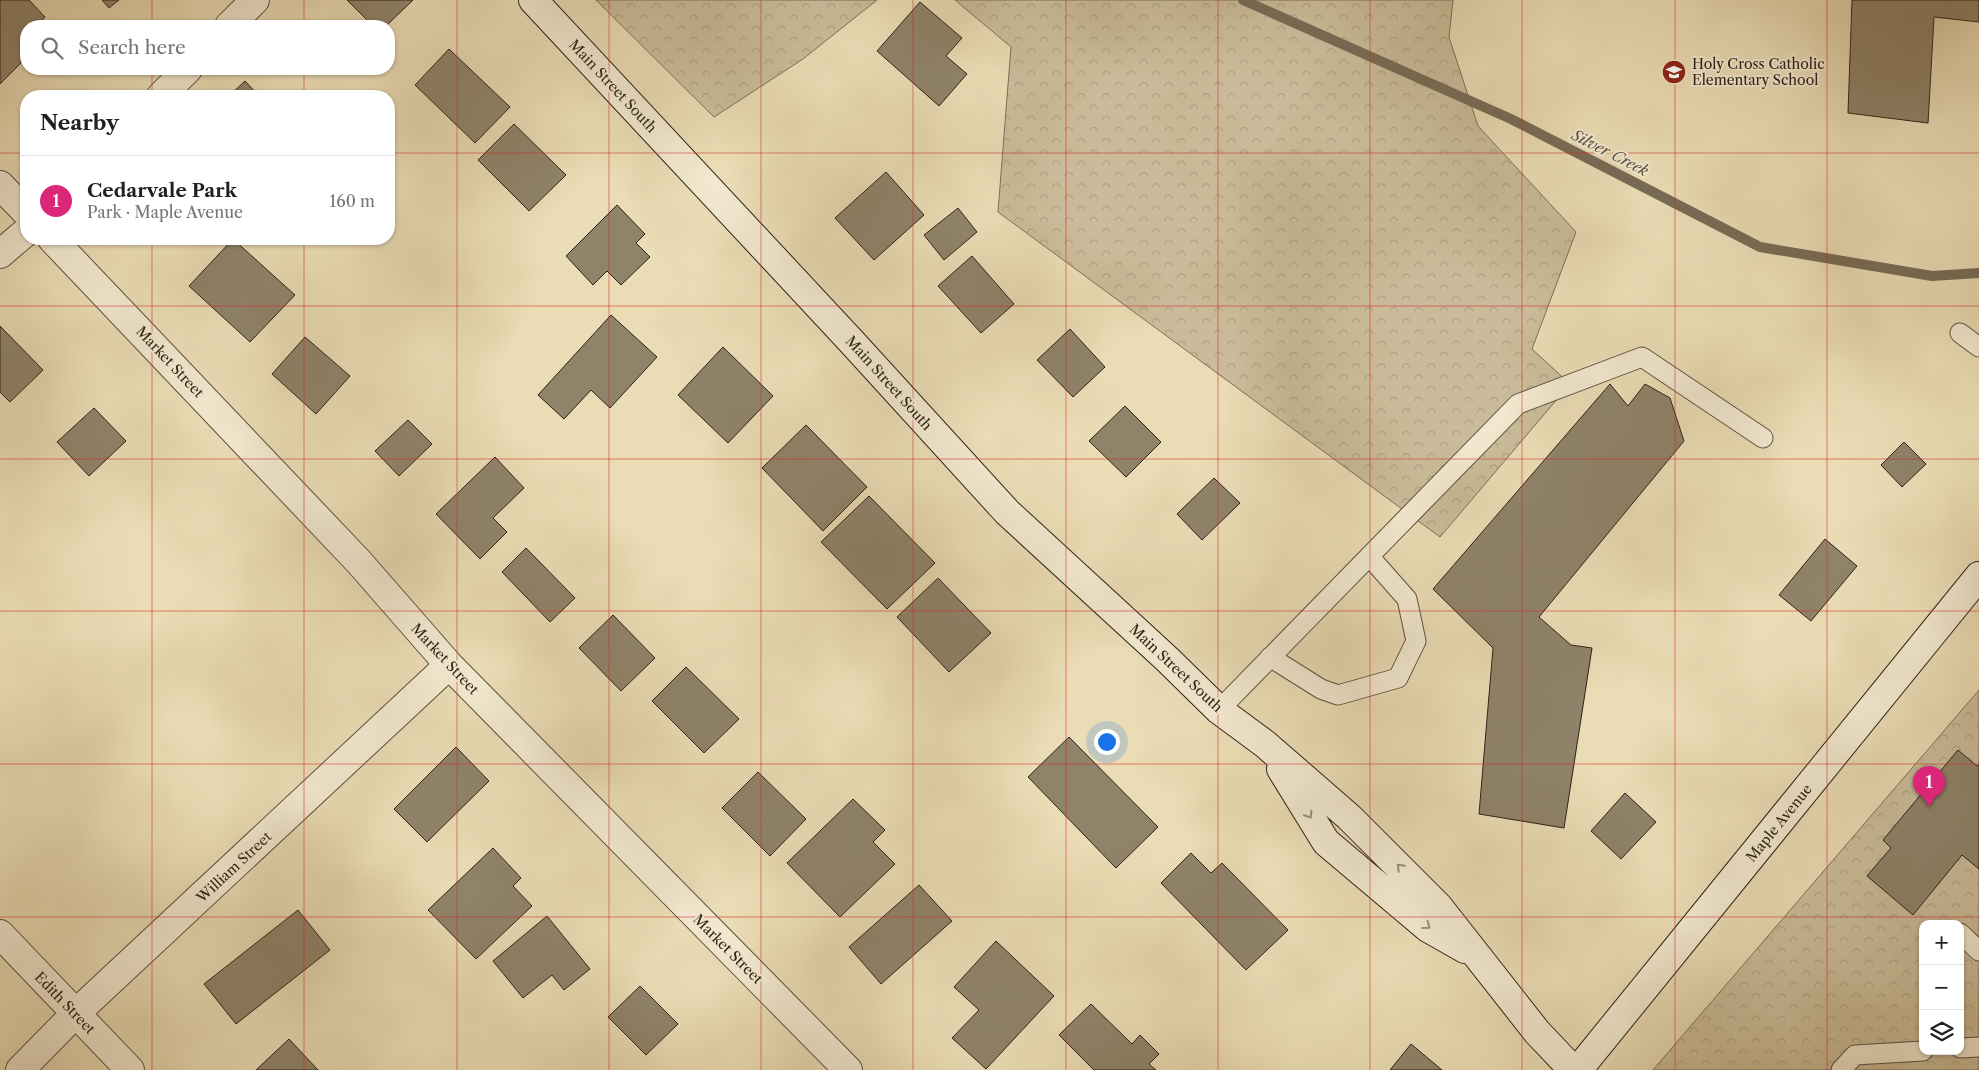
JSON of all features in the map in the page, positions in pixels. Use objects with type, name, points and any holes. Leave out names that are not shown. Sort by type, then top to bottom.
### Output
[{"type":"main road","points":[[235,20],[255,0]]},
{"type":"main road","name":"Main Street South","points":[[533,0],[851,341],[1007,512],[1167,659],[1219,710],[1265,744],[1326,842],[1428,928],[1478,956],[1537,1032],[1573,1070]]},
{"type":"main road","points":[[166,90],[182,75]]},
{"type":"main road","points":[[0,185],[20,206]]},
{"type":"main road","points":[[0,254],[20,237]]},
{"type":"main road","name":"Market Street","points":[[58,245],[359,562],[449,665],[848,1070]]},
{"type":"main road","name":"Maple Avenue","points":[[1578,1070],[1979,576]]},
{"type":"main road","name":"William Street","points":[[20,1070],[75,1014],[449,665]]},
{"type":"main road","name":"Edith Street","points":[[0,934],[130,1070]]},
{"type":"lane","points":[[1960,333],[1979,347]]},
{"type":"lane","points":[[1219,710],[1518,404],[1642,356],[1763,438]]},
{"type":"lane","points":[[1270,657],[1321,689],[1338,695],[1398,678],[1416,641],[1407,599],[1369,556]]},
{"type":"lane","points":[[1964,937],[1979,951]]},
{"type":"lane","points":[[1964,1048],[1979,1047]]},
{"type":"lane","points":[[1841,1070],[1856,1055],[1919,1051]]},
{"type":"green space","points":[[596,0],[877,0],[803,59],[714,117]]},
{"type":"green space","points":[[955,0],[1453,0],[1449,37],[1478,126],[1576,232],[1532,349],[1570,384],[1440,537],[998,212],[1011,47]]},
{"type":"green space","points":[[1979,690],[1979,1070],[1653,1070]]},
{"type":"building","points":[[0,0],[29,0],[45,17],[42,20],[20,20],[20,64],[0,84]]},
{"type":"building","points":[[102,0],[119,0],[109,8]]},
{"type":"building","points":[[347,0],[413,0],[392,20],[367,20]]},
{"type":"building","points":[[1852,0],[1979,0],[1979,22],[1934,17],[1928,123],[1848,113]]},
{"type":"building","points":[[920,2],[962,38],[946,56],[967,74],[939,106],[877,51]]},
{"type":"building","points":[[449,49],[510,107],[475,143],[415,85]]},
{"type":"building","points":[[245,81],[253,90],[235,90]]},
{"type":"building","points":[[514,124],[566,175],[529,211],[478,160]]},
{"type":"building","points":[[886,172],[924,215],[874,260],[835,218]]},
{"type":"building","points":[[617,205],[645,234],[636,243],[650,257],[621,285],[607,271],[593,285],[566,256]]},
{"type":"building","points":[[958,208],[977,232],[944,260],[924,235]]},
{"type":"building","points":[[227,245],[240,245],[295,295],[250,342],[189,286]]},
{"type":"building","points":[[972,256],[1014,304],[981,333],[938,286]]},
{"type":"building","points":[[611,315],[657,357],[610,408],[591,390],[564,419],[538,395]]},
{"type":"building","points":[[0,326],[43,370],[10,402],[0,392]]},
{"type":"building","points":[[1070,329],[1105,367],[1073,397],[1037,360]]},
{"type":"building","points":[[305,337],[350,376],[316,414],[272,374]]},
{"type":"building","points":[[723,347],[773,396],[728,443],[678,395]]},
{"type":"building","points":[[1610,384],[1628,406],[1645,384],[1670,398],[1684,441],[1539,617],[1571,645],[1592,648],[1564,828],[1479,814],[1493,648],[1433,589]]},
{"type":"building","points":[[1125,406],[1161,442],[1126,477],[1089,441]]},
{"type":"building","points":[[94,408],[126,441],[89,476],[57,442]]},
{"type":"building","points":[[408,420],[432,444],[399,476],[375,451]]},
{"type":"building","points":[[806,425],[867,487],[823,531],[762,468]]},
{"type":"building","points":[[1904,442],[1926,464],[1902,487],[1881,465]]},
{"type":"building","points":[[495,457],[524,488],[493,518],[507,532],[480,559],[436,514]]},
{"type":"building","points":[[1214,478],[1240,503],[1202,540],[1177,514]]},
{"type":"building","points":[[869,496],[935,563],[887,609],[821,542]]},
{"type":"building","points":[[1825,539],[1857,566],[1811,621],[1779,595]]},
{"type":"building","points":[[526,548],[575,598],[550,622],[502,572]]},
{"type":"building","points":[[938,578],[991,633],[949,672],[897,617]]},
{"type":"building","points":[[613,615],[655,658],[621,691],[579,648]]},
{"type":"building","points":[[686,667],[739,719],[704,753],[652,701]]},
{"type":"building","points":[[1069,737],[1158,827],[1116,868],[1028,777]]},
{"type":"building","points":[[456,747],[489,781],[427,842],[394,809]]},
{"type":"building","points":[[1958,750],[1977,766],[1979,764],[1979,869],[1962,855],[1913,915],[1867,876],[1891,848],[1883,840]]},
{"type":"building","points":[[758,772],[806,819],[770,856],[722,808]]},
{"type":"building","points":[[1625,793],[1656,822],[1621,859],[1591,831]]},
{"type":"building","points":[[853,799],[885,830],[873,842],[895,864],[840,917],[787,863]]},
{"type":"building","points":[[493,848],[521,878],[513,886],[532,906],[476,959],[428,910]]},
{"type":"building","points":[[1191,853],[1211,873],[1222,863],[1288,930],[1246,970],[1161,883]]},
{"type":"building","points":[[919,885],[952,921],[881,984],[849,947]]},
{"type":"building","points":[[298,910],[330,950],[236,1024],[204,984]]},
{"type":"building","points":[[547,916],[590,969],[564,990],[552,975],[523,998],[493,961]]},
{"type":"building","points":[[996,941],[1054,996],[986,1069],[952,1038],[979,1010],[954,987]]},
{"type":"building","points":[[640,986],[678,1024],[646,1055],[608,1017]]},
{"type":"building","points":[[1091,1004],[1132,1044],[1140,1035],[1159,1054],[1149,1064],[1156,1070],[1094,1070],[1059,1035]]},
{"type":"building","points":[[289,1039],[318,1070],[256,1070]]},
{"type":"building","points":[[1411,1044],[1442,1070],[1390,1070]]},
{"type":"waterway","name":"Silver Creek","points":[[1243,0],[1511,119],[1760,247],[1932,276],[1979,273]]},
{"type":"place","name":"Holy Cross Catholic Elementary School","points":[[1674,72]]},
{"type":"place","name":"Cedarvale Park","points":[[1929,807]]}]
